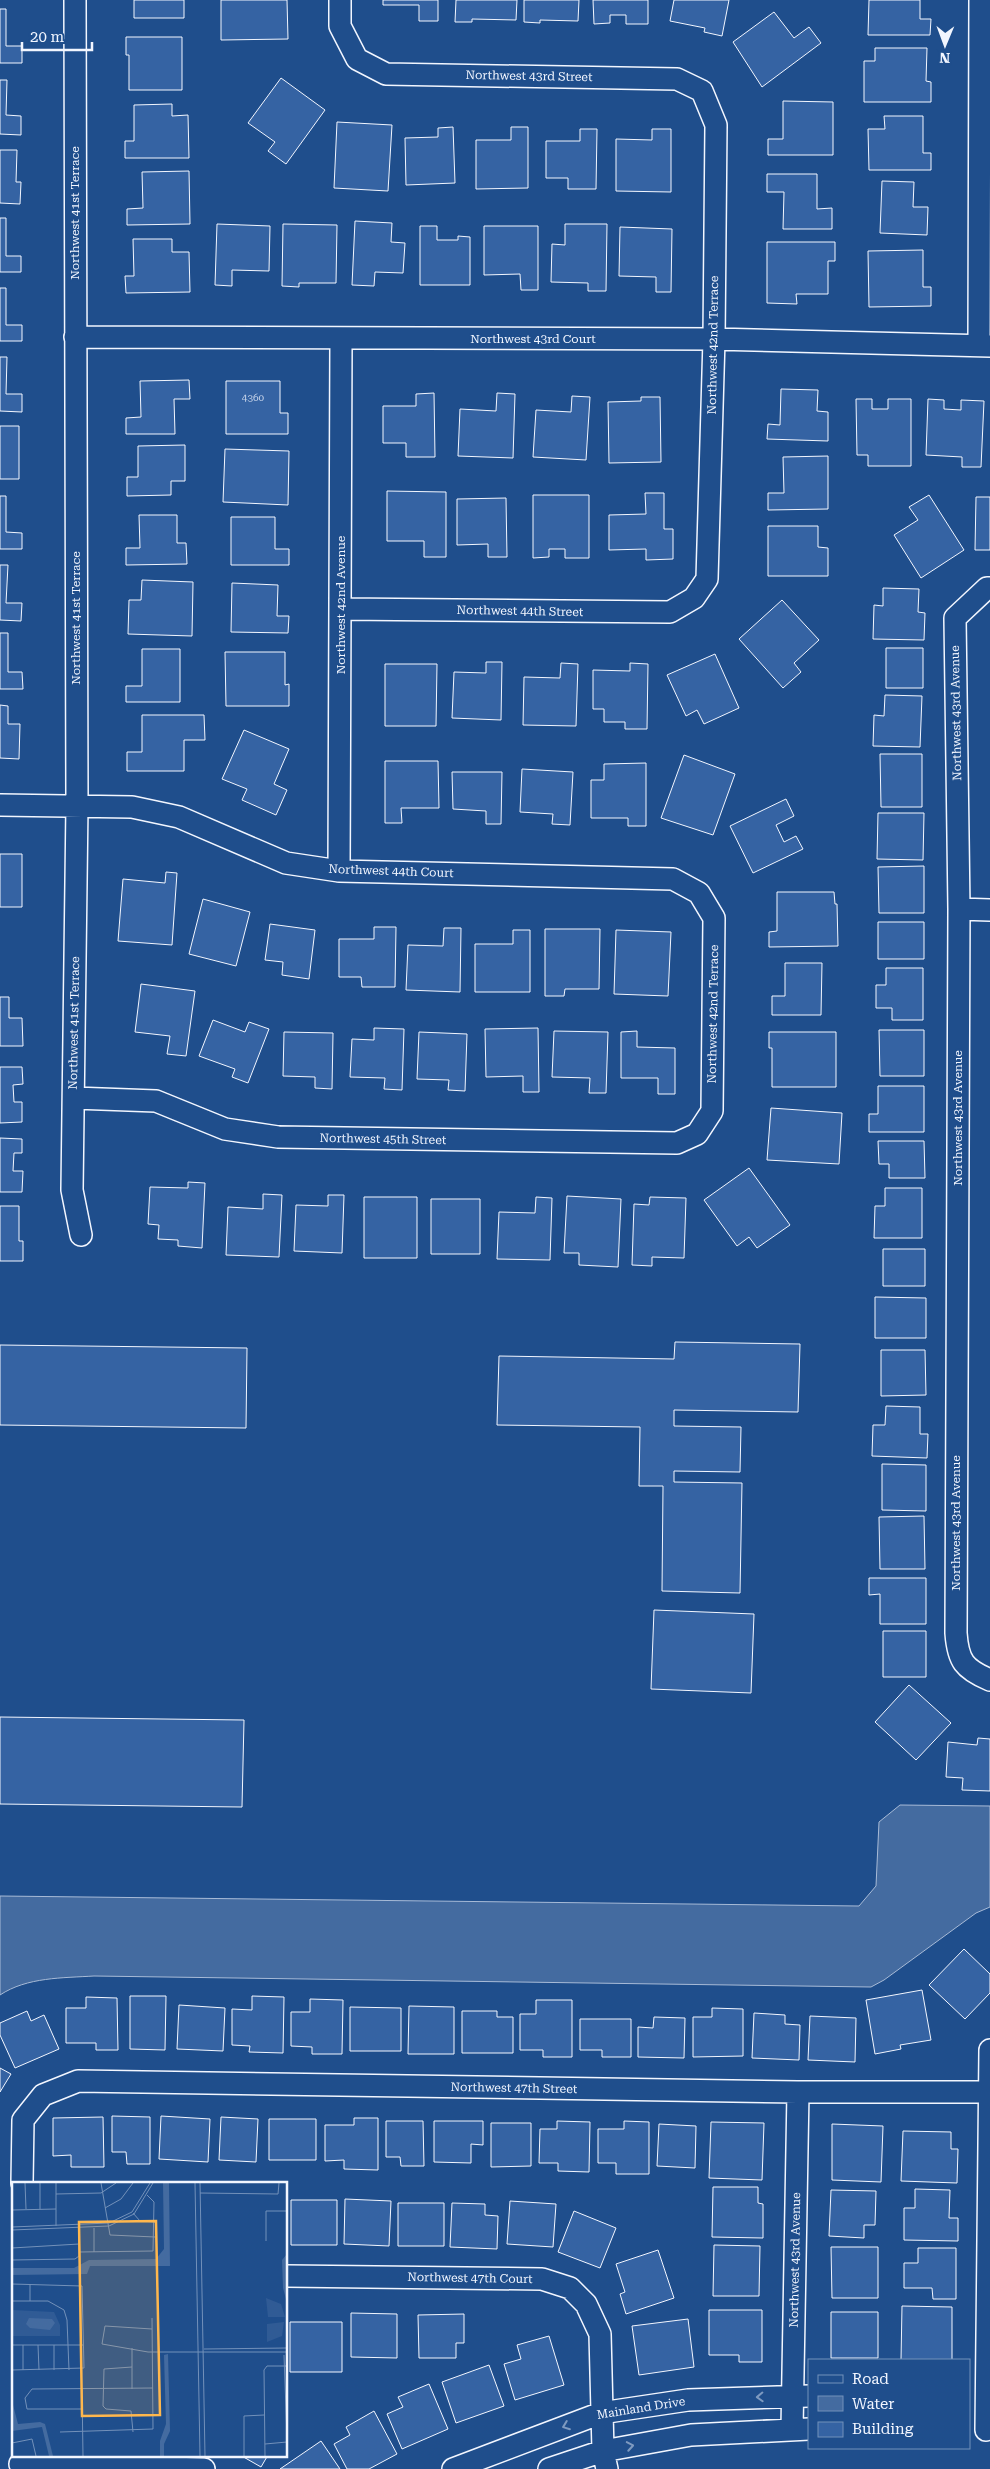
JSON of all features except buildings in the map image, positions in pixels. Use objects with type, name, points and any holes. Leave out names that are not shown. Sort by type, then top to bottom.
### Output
[{"type":"street","name":"Northwest 41st Terrace","points":[[75,0],[77,805],[72,1190],[81,1235]]},
{"type":"street","name":"Northwest 43rd Street","points":[[340,0],[340,26],[357,59],[386,74],[677,79],[702,91]]},
{"type":"street","points":[[980,0],[985,89],[985,345]]},
{"type":"street","name":"Northwest 42nd Terrace","points":[[694,598],[707,579],[714,339],[716,125],[702,91]]},
{"type":"street","name":"Northwest 43rd Court","points":[[75,337],[714,339],[985,345]]},
{"type":"street","name":"Northwest 42nd Avenue","points":[[339,871],[341,339]]},
{"type":"street","name":"Northwest 43rd Avenue","points":[[989,588],[955,618],[958,909],[956,1633],[958,1652],[962,1661],[978,1675],[990,1680]]},
{"type":"street","name":"Northwest 44th Street","points":[[341,609],[670,612],[694,598]]},
{"type":"street","name":"Northwest 44th Court","points":[[0,804],[132,807],[179,817],[286,862],[339,871],[673,879],[699,893]]},
{"type":"street","name":"Northwest 42nd Terrace","points":[[697,1134],[712,1111],[714,918],[699,893]]},
{"type":"street","points":[[958,909],[990,910]]},
{"type":"street","name":"Northwest 45th Street","points":[[74,1098],[156,1101],[224,1129],[278,1138],[677,1143],[697,1134]]},
{"type":"street","points":[[981,2430],[989,2188],[988,2092],[990,2050]]},
{"type":"street","name":"Northwest 47th Street","points":[[22,2182],[23,2120],[42,2095],[78,2081],[798,2092],[988,2092]]},
{"type":"street","name":"Northwest 43rd Avenue","points":[[798,2092],[800,2429]]},
{"type":"street","name":"Northwest 47th Court","points":[[288,2276],[542,2279],[570,2288],[586,2304],[600,2334],[601,2413],[605,2460]]},
{"type":"street","name":"Mainland Drive","points":[[453,2469],[601,2413],[688,2400],[800,2396]]},
{"type":"street","points":[[550,2469],[605,2460],[692,2435],[800,2429]]},
{"type":"street","points":[[20,2463],[204,2469]]},
{"type":"water","points":[[900,1805],[990,1806],[990,1907],[976,1913],[884,1980],[871,1987],[94,1976],[58,1978],[33,1982],[11,1989],[0,1995],[0,1896],[859,1906],[876,1886],[879,1822]]}]
